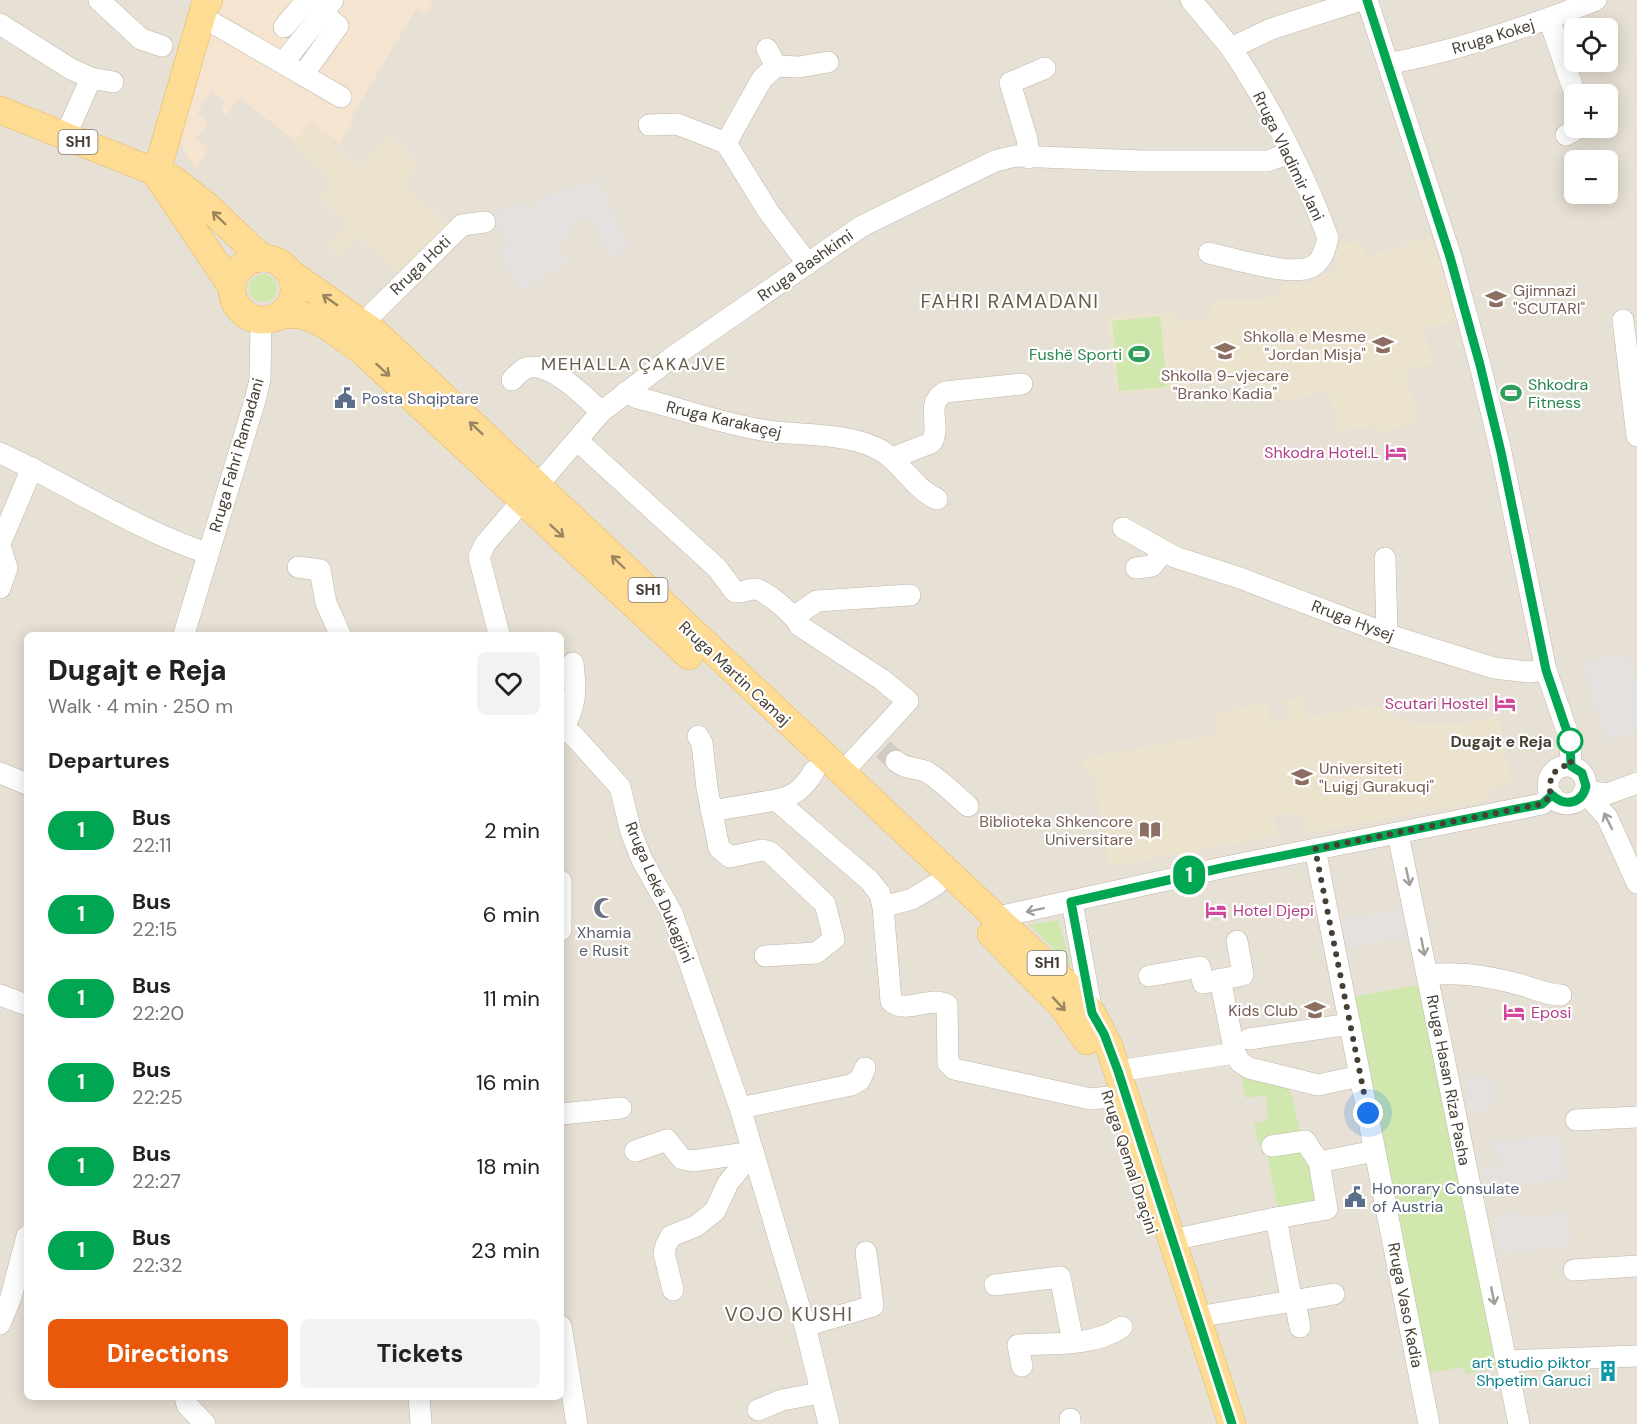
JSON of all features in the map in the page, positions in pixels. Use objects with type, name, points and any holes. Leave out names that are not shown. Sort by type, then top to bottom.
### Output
[{"type":"main road","points":[[202,5],[156,174],[232,287],[233,297],[243,314],[271,318],[292,301],[294,291],[290,272],[272,260],[262,258],[242,267],[232,287]]},
{"type":"main road","name":"SH1","points":[[0,110],[173,179],[262,258]]},
{"type":"main road","name":"Rruga Martin Camaj","points":[[290,272],[363,323],[530,493],[814,771],[936,884],[994,925],[1071,988],[1092,1013]]},
{"type":"main road","name":"Rruga Martin Camaj","points":[[271,318],[294,312],[307,315],[362,351],[530,493],[842,773],[994,925]]},
{"type":"main road","name":"Rruga Qemal Draçini","points":[[994,925],[1078,1026],[1090,1047],[1109,1097],[1213,1424]]},
{"type":"main road","name":"Rruga Qemal Draçini","points":[[1092,1013],[1104,1034],[1118,1071],[1232,1424]]},
{"type":"street","points":[[99,0],[141,39],[162,46]]},
{"type":"street","name":"Rruga Vladimir Jani","points":[[1191,0],[1247,71],[1312,196],[1328,238],[1319,262],[1305,270],[1286,269],[1209,253]]},
{"type":"street","points":[[1231,48],[1271,29],[1361,0]]},
{"type":"street","points":[[1367,0],[1450,257],[1480,365],[1501,452],[1546,670],[1570,740],[1571,766]]},
{"type":"street","name":"Rruga Kokej","points":[[1388,64],[1454,48],[1548,19],[1596,0]]},
{"type":"street","points":[[284,27],[318,3]]},
{"type":"street","points":[[283,63],[318,3]]},
{"type":"street","points":[[303,75],[338,26],[318,3]]},
{"type":"street","points":[[202,5],[283,63],[341,97]]},
{"type":"street","points":[[1548,19],[1571,84]]},
{"type":"street","points":[[0,24],[70,69],[91,78],[113,82]]},
{"type":"street","points":[[726,143],[762,79],[771,57],[799,67],[828,62]]},
{"type":"street","points":[[1029,158],[1027,139],[1010,83],[1045,68]]},
{"type":"street","points":[[65,136],[91,78]]},
{"type":"street","points":[[649,125],[677,124],[726,143],[768,211],[808,264]]},
{"type":"street","name":"Rruga Bashkimi","points":[[498,632],[479,557],[484,544],[578,441],[601,412],[670,358],[883,214],[995,161],[1015,156],[1142,161],[1268,160],[1290,153]]},
{"type":"street","name":"Rruga Hoti","points":[[363,323],[462,225],[485,222]]},
{"type":"street","name":"Rruga Fahri Ramadani","points":[[185,632],[256,397],[271,318]]},
{"type":"street","points":[[1623,320],[1637,436]]},
{"type":"street","points":[[512,380],[527,367],[536,367],[577,387],[601,412]]},
{"type":"street","points":[[892,458],[925,447],[934,438],[933,408],[939,396],[945,393],[1022,384]]},
{"type":"street","name":"Rruga Karakaçej","points":[[626,392],[638,398],[745,427],[864,443],[892,458],[918,486],[937,499]]},
{"type":"street","points":[[578,441],[717,568],[735,592],[758,590],[795,616],[800,626],[881,679],[908,701],[884,751],[842,773]]},
{"type":"street","name":"Rruga Fahri Ramadani","points":[[0,453],[123,517],[180,544],[207,553]]},
{"type":"street","points":[[0,588],[7,568],[0,545],[32,468]]},
{"type":"street","name":"Rruga Hysej","points":[[1123,528],[1164,552],[1387,632],[1395,637],[1494,668],[1528,672],[1546,670]]},
{"type":"street","points":[[1136,568],[1152,566],[1164,552]]},
{"type":"street","points":[[1385,558],[1387,632]]},
{"type":"street","points":[[298,567],[320,570],[326,603],[339,632]]},
{"type":"street","points":[[795,616],[818,601],[910,596]]},
{"type":"street","name":"Rruga Lekë Dukagjini","points":[[564,724],[575,703],[573,663]]},
{"type":"street","name":"Rruga Lekë Dukagjini","points":[[564,730],[620,787],[631,832],[642,860],[672,913],[740,1108],[805,1326],[829,1424]]},
{"type":"street","points":[[698,736],[702,743],[711,811],[719,848],[730,857],[762,850],[770,852],[825,904],[834,939],[816,952],[765,956]]},
{"type":"street","points":[[884,751],[902,766],[931,775],[968,806]]},
{"type":"street","points":[[1637,783],[1607,794],[1585,792],[1573,803],[1558,801],[1552,795],[1549,781],[1552,774],[1564,766],[1571,766],[1582,773],[1585,792],[1607,816],[1637,883]]},
{"type":"street","points":[[711,811],[788,798],[798,791],[814,771]]},
{"type":"street","points":[[0,773],[24,783]]},
{"type":"street","points":[[994,925],[1071,902],[1315,849],[1542,804],[1552,795]]},
{"type":"street","points":[[776,800],[869,880],[880,894],[891,1002],[895,1006],[940,1001],[947,1005],[948,1063],[954,1069],[1082,1098],[1109,1097]]},
{"type":"street","name":"Rruga Hasan Riza Pasha","points":[[1398,834],[1519,1424]]},
{"type":"street","name":"Rruga Vaso Kadia","points":[[1315,849],[1429,1424]]},
{"type":"street","points":[[883,907],[912,899],[936,884]]},
{"type":"street","name":"Rruga Qemal Draçini","points":[[1071,902],[1092,1013]]},
{"type":"street","points":[[1149,976],[1200,967],[1203,982],[1243,975],[1237,941]]},
{"type":"street","name":"Rruga Hasan Riza Pasha","points":[[1428,975],[1474,976],[1525,986],[1550,995],[1561,995]]},
{"type":"street","points":[[1220,979],[1242,1046],[1240,1062],[1249,1068],[1318,1085],[1360,1076]]},
{"type":"street","points":[[0,995],[24,1004]]},
{"type":"street","points":[[1242,1046],[1350,1024]]},
{"type":"street","name":"Rruga Qemal Draçini","points":[[1118,1071],[1242,1046]]},
{"type":"street","points":[[740,1108],[851,1085],[860,1080],[865,1068]]},
{"type":"street","points":[[1285,1076],[1295,1095]]},
{"type":"street","points":[[564,1114],[621,1108]]},
{"type":"street","points":[[1576,1120],[1637,1117]]},
{"type":"street","points":[[635,1150],[668,1140],[682,1159],[693,1161],[753,1152]]},
{"type":"street","points":[[1272,1146],[1305,1141],[1319,1162],[1327,1209],[1276,1218],[1300,1328]]},
{"type":"street","points":[[1319,1162],[1375,1151]]},
{"type":"street","points":[[673,1290],[664,1253],[671,1236],[696,1226],[715,1211],[728,1183],[753,1152]]},
{"type":"street","name":"Rruga Qemal Draçini","points":[[1172,1240],[1276,1218]]},
{"type":"street","points":[[0,1324],[11,1298],[24,1248]]},
{"type":"street","points":[[805,1326],[873,1306],[866,1252]]},
{"type":"street","points":[[1574,1270],[1637,1266]]},
{"type":"street","points":[[995,1285],[1060,1276],[1073,1342]]},
{"type":"street","points":[[1197,1317],[1334,1294]]},
{"type":"street","points":[[1022,1366],[1018,1345],[1073,1342],[1108,1336],[1122,1327]]},
{"type":"street","points":[[564,1343],[578,1424]]},
{"type":"street","points":[[1506,1361],[1637,1356]]},
{"type":"street","points":[[758,1410],[782,1400],[820,1393]]},
{"type":"street","points":[[186,1400],[187,1405],[205,1424]]},
{"type":"street","points":[[418,1400],[421,1424]]},
{"type":"shaded area","points":[[0,0],[1637,0],[1637,1424],[0,1424]]},
{"type":"shaded area","points":[[223,0],[430,0],[433,2],[426,15],[416,9],[351,118],[354,120],[340,144],[312,123],[295,141],[240,98],[226,115],[220,109],[225,103],[211,90],[197,114],[209,123],[196,139],[209,148],[196,171],[179,142],[202,52]]},
{"type":"shaded area","points":[[312,122],[358,166],[389,134],[420,164],[403,182],[451,227],[402,278],[357,237],[338,257],[326,245],[346,224],[318,198],[334,182],[293,143]]},
{"type":"shaded area","points":[[599,179],[629,247],[612,259],[588,215],[570,225],[574,234],[557,245],[568,263],[520,291],[497,253],[509,245],[499,228],[487,228],[484,215],[523,204],[526,210],[534,207],[532,201]]},
{"type":"shaded area","points":[[1431,237],[1457,320],[1424,328],[1432,363],[1404,372],[1419,422],[1378,433],[1376,425],[1338,432],[1330,393],[1324,391],[1286,401],[1256,392],[1254,380],[1116,395],[1107,317],[1159,313],[1175,315],[1175,322],[1210,317],[1213,299],[1266,301],[1288,284],[1312,284],[1311,279],[1340,270],[1333,248],[1361,239],[1366,257]]},
{"type":"shaded area","points":[[1628,653],[1637,682],[1637,732],[1607,743],[1582,662]]},
{"type":"shaded area","name":"Universiteti \"Luigj Gurakuqi\"","points":[[1303,698],[1307,718],[1384,704],[1388,715],[1426,725],[1465,723],[1498,715],[1511,783],[1489,788],[1491,800],[1306,833],[1303,818],[1297,819],[1292,813],[1274,816],[1278,836],[1109,867],[1093,771],[1084,771],[1082,759],[1216,734],[1212,714],[1267,703],[1270,723],[1289,720],[1286,701]]},
{"type":"shaded area","points":[[1401,908],[1407,937],[1347,949],[1341,920]]},
{"type":"shaded area","points":[[1491,1074],[1495,1102],[1489,1103],[1490,1110],[1469,1113],[1465,1077]]},
{"type":"shaded area","points":[[1563,1136],[1566,1180],[1487,1186],[1480,1169],[1502,1165],[1500,1155],[1493,1156],[1491,1141]]},
{"type":"shaded area","points":[[1523,1212],[1524,1217],[1569,1213],[1572,1246],[1499,1255],[1493,1215]]},
{"type":"green space","points":[[263,274],[273,278],[277,288],[273,298],[263,302],[253,298],[249,288],[253,278]]},
{"type":"green space","name":"Fushë Sporti","points":[[1160,316],[1167,387],[1119,391],[1112,321]]},
{"type":"green space","points":[[1058,920],[1072,967],[1029,925]]},
{"type":"green space","points":[[1423,984],[1496,1368],[1465,1374],[1463,1367],[1429,1373],[1353,997]]},
{"type":"green space","points":[[1242,1074],[1282,1079],[1292,1095],[1301,1137],[1259,1146],[1254,1124],[1268,1120],[1266,1095],[1245,1098]]},
{"type":"green space","points":[[1301,1146],[1315,1166],[1323,1205],[1279,1213],[1266,1151]]},
{"type":"tunnel","points":[[883,749],[896,761]]},
{"type":"bus line","name":"1","points":[[1232,1424],[1118,1071],[1104,1034],[1092,1013],[1071,902],[1226,867],[1542,804],[1552,795],[1558,801],[1573,803],[1580,799],[1586,786],[1582,773],[1571,766],[1570,740],[1546,670],[1501,452],[1450,257],[1367,0]]},
{"type":"place","name":"Gjimnazi \"SCUTARI\"","points":[[1496,299]]},
{"type":"place","name":"Shkolla e Mesme \"Jordan Misja\"","points":[[1383,345]]},
{"type":"place","name":"Shkolla 9-vjecare \"Branko Kadia\"","points":[[1225,351]]},
{"type":"place","name":"Fushë Sporti","points":[[1139,354]]},
{"type":"place","name":"Shkodra Fitness","points":[[1511,393]]},
{"type":"place","name":"Posta Shqiptare","points":[[345,398]]},
{"type":"place","name":"Shkodra Hotel.L","points":[[1396,452]]},
{"type":"place","name":"Scutari Hostel","points":[[1505,703]]},
{"type":"place","name":"Dugajt e Reja","points":[[1570,741]]},
{"type":"place","name":"Universiteti \"Luigj Gurakuqi\"","points":[[1302,777]]},
{"type":"place","name":"Biblioteka Shkencore Universitare","points":[[1150,830]]},
{"type":"place","name":"Xhamia e Rusit","points":[[604,908]]},
{"type":"place","name":"Hotel Djepi","points":[[1216,910]]},
{"type":"place","name":"Kids Club","points":[[1315,1010]]},
{"type":"place","name":"Eposi","points":[[1514,1012]]},
{"type":"place","name":"Honorary Consulate of Austria","points":[[1355,1197]]},
{"type":"place","name":"art studio piktor Shpetim Garuci","points":[[1608,1371]]},
{"type":"district","name":"FAHRI RAMADANI","points":[[1010,301]]},
{"type":"district","name":"MEHALLA ÇAKAJVE","points":[[634,364]]},
{"type":"district","name":"VOJO KUSHI","points":[[789,1314]]},
{"type":"route","points":[[1368,1113],[1315,849],[1542,804],[1552,795],[1549,789],[1552,774],[1564,766],[1571,766],[1570,741]]}]
